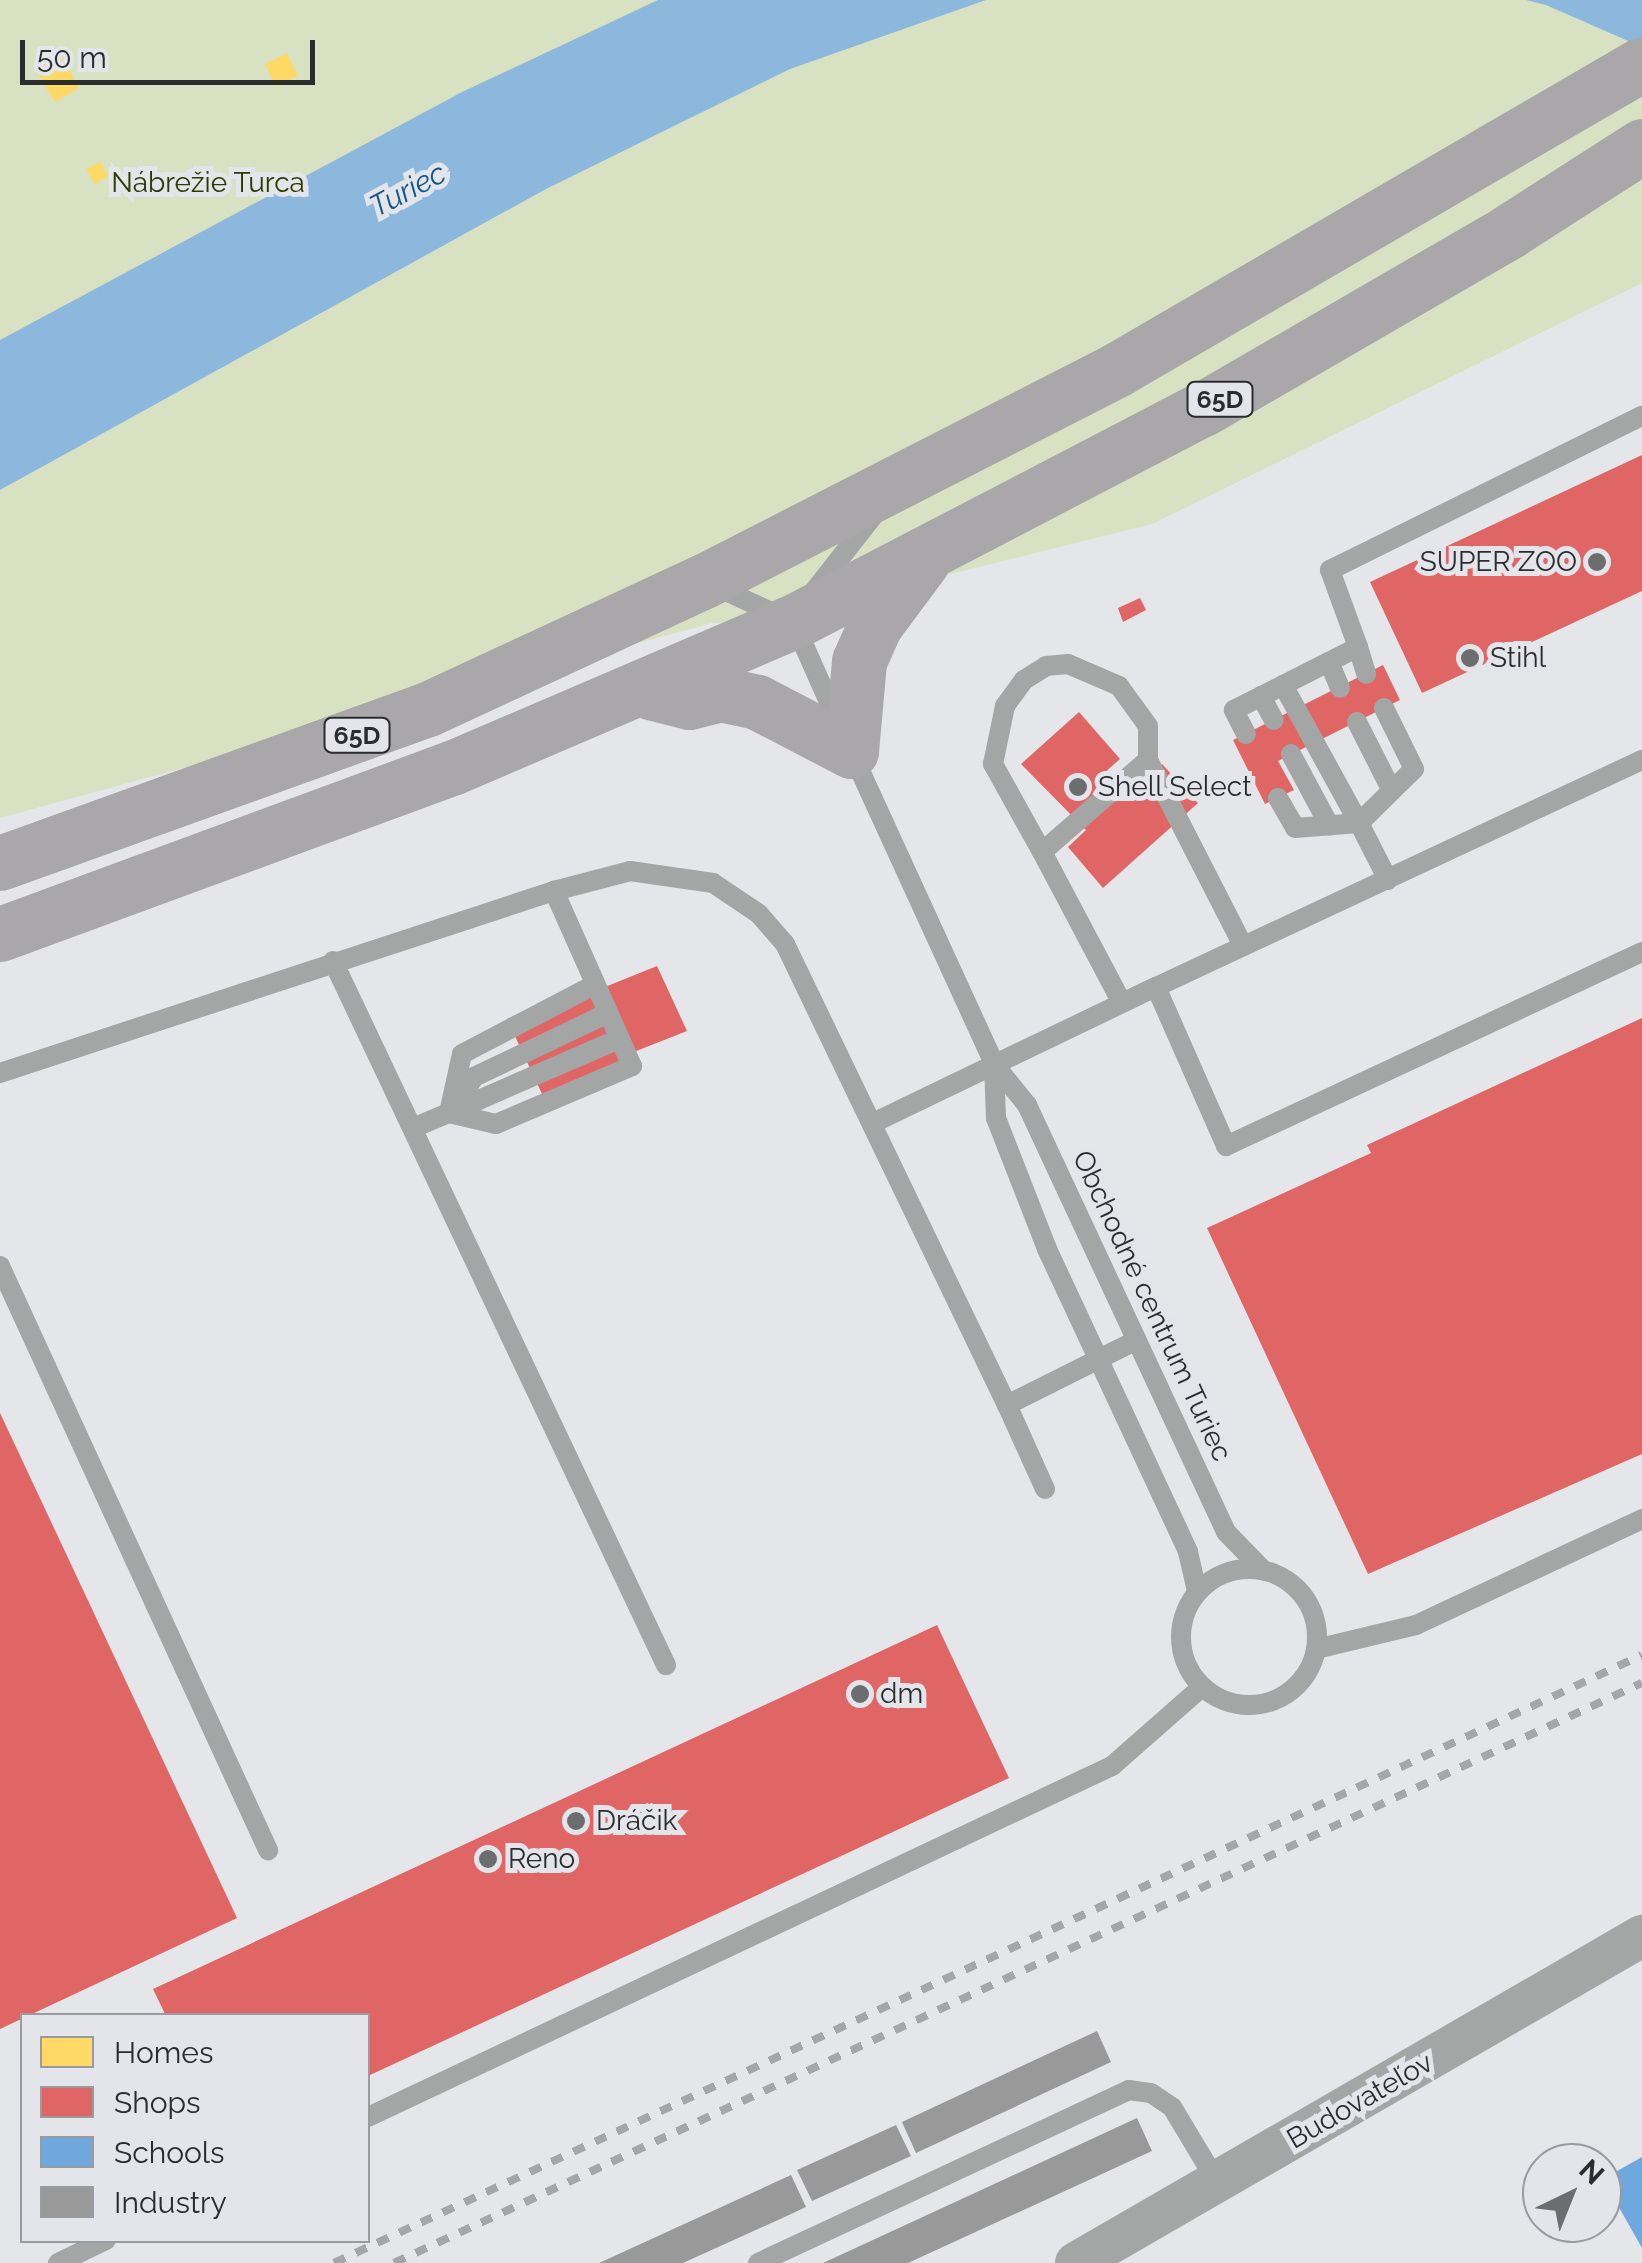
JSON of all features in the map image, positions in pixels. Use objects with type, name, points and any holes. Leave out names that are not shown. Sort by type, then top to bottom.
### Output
[{"type":"main road","name":"65D","points":[[0,863],[428,710],[704,580],[1118,369],[1642,64]]},
{"type":"main road","name":"65D","points":[[0,934],[260,842],[793,622],[1203,409],[1564,197],[1642,146]]},
{"type":"main road","points":[[638,688],[689,702],[720,694],[758,702],[851,751],[860,661],[875,625],[925,556]]},
{"type":"street","name":"Budovateľov","points":[[1076,2263],[1642,1936]]},
{"type":"lane","points":[[1366,674],[1330,570],[1642,416]]},
{"type":"lane","points":[[704,580],[793,622],[828,566],[907,478]]},
{"type":"lane","name":"Obchodné centrum Turiec","points":[[793,622],[994,1064],[1027,1105],[1226,1532],[1262,1569]]},
{"type":"lane","points":[[1246,734],[1234,710],[1358,647]]},
{"type":"lane","points":[[1328,662],[1340,688]]},
{"type":"lane","points":[[1122,1001],[992,764],[1005,706],[1024,680],[1046,666],[1068,664],[1119,686],[1148,726],[1148,760],[1243,946]]},
{"type":"lane","points":[[1283,686],[1388,880]]},
{"type":"lane","points":[[1261,696],[1274,720]]},
{"type":"lane","points":[[1278,798],[1295,828],[1359,823],[1414,768],[1384,708]]},
{"type":"lane","points":[[1357,722],[1392,790]]},
{"type":"lane","points":[[1291,754],[1329,825]]},
{"type":"lane","points":[[1042,852],[1148,760]]},
{"type":"lane","points":[[873,1124],[1122,1001],[1642,760]]},
{"type":"lane","points":[[0,1073],[333,961],[630,871],[687,876],[738,896],[785,944],[1008,1405],[1044,1489]]},
{"type":"lane","points":[[449,1113],[496,1124],[632,1066],[592,986],[554,891]]},
{"type":"lane","points":[[1156,987],[1226,1146],[1642,952]]},
{"type":"lane","points":[[333,961],[666,1665]]},
{"type":"lane","points":[[449,1113],[462,1054],[592,986]]},
{"type":"lane","points":[[449,1113],[474,1077],[606,1014]]},
{"type":"lane","points":[[413,1128],[619,1039]]},
{"type":"lane","name":"Obchodné centrum Turiec","points":[[994,1064],[996,1118],[1098,1359],[1188,1552],[1197,1591]]},
{"type":"lane","points":[[0,1266],[268,1850]]},
{"type":"lane","points":[[1008,1405],[1137,1340]]},
{"type":"lane","points":[[1316,1649],[1416,1625],[1642,1520]]},
{"type":"lane","points":[[1262,1569],[1306,1598],[1316,1649],[1301,1682],[1271,1702],[1234,1704],[1202,1687],[1180,1640],[1197,1591],[1227,1571],[1262,1569]]},
{"type":"lane","points":[[370,2116],[1112,1766],[1202,1687]]},
{"type":"lane","points":[[758,2263],[1129,2090],[1151,2093],[1172,2107],[1217,2182]]},
{"type":"lane","points":[[58,2263],[100,2243]]},
{"type":"green space","name":"Nábrežie Turca","points":[[0,0],[1642,0],[1642,283],[1152,524],[752,623],[712,623],[0,818]]},
{"type":"water","name":"Turiec","points":[[658,0],[986,0],[790,69],[546,189],[0,490],[0,340],[462,92]]},
{"type":"water","points":[[1526,0],[1642,0],[1642,47],[1546,5]]},
{"type":"building: Homes","points":[[287,53],[298,76],[276,87],[265,64]]},
{"type":"building: Homes","points":[[60,54],[79,88],[55,102],[35,69]]},
{"type":"building: Homes","points":[[100,162],[108,176],[95,184],[86,169]]},
{"type":"building: Shops","points":[[1642,455],[1642,591],[1422,693],[1370,582]]},
{"type":"building: Shops","points":[[1140,598],[1146,610],[1123,622],[1118,608]]},
{"type":"building: Shops","points":[[1383,665],[1400,700],[1278,761],[1294,790],[1265,804],[1233,740]]},
{"type":"building: Shops","points":[[1079,712],[1120,759],[1103,774],[1125,797],[1162,764],[1198,803],[1103,888],[1068,847],[1086,830],[1021,764]]},
{"type":"building: Shops","points":[[657,966],[687,1031],[621,1057],[629,1074],[550,1111],[507,1019],[585,983],[590,993]]},
{"type":"building: Shops","points":[[1642,1018],[1642,1454],[1368,1574],[1207,1228],[1371,1153],[1367,1145]]},
{"type":"building: Shops","points":[[0,1413],[237,1918],[34,2013],[20,2013],[20,2020],[0,2029]]},
{"type":"building: Shops","points":[[937,1625],[1009,1778],[370,2075],[370,2013],[165,2013],[153,1989]]},
{"type":"building: Schools","points":[[1642,2157],[1642,2248],[1622,2213],[1622,2168]]},
{"type":"building: Industry","points":[[1097,2031],[1111,2062],[916,2153],[902,2122]]},
{"type":"building: Industry","points":[[1137,2118],[1152,2151],[908,2263],[823,2263]]},
{"type":"building: Industry","points":[[896,2125],[911,2156],[812,2201],[797,2170]]},
{"type":"building: Industry","points":[[791,2175],[806,2207],[789,2215],[683,2263],[599,2263]]},
{"type":"railway","points":[[334,2263],[1642,1655]]},
{"type":"railway","points":[[394,2263],[1642,1683]]},
{"type":"place","name":"SUPER ZOO","points":[[1597,562]]},
{"type":"place","name":"Stihl","points":[[1470,658]]},
{"type":"place","name":"Shell Select","points":[[1078,787]]},
{"type":"place","name":"dm","points":[[860,1694]]},
{"type":"place","name":"Dráčik","points":[[576,1821]]},
{"type":"place","name":"Reno","points":[[488,1859]]}]
